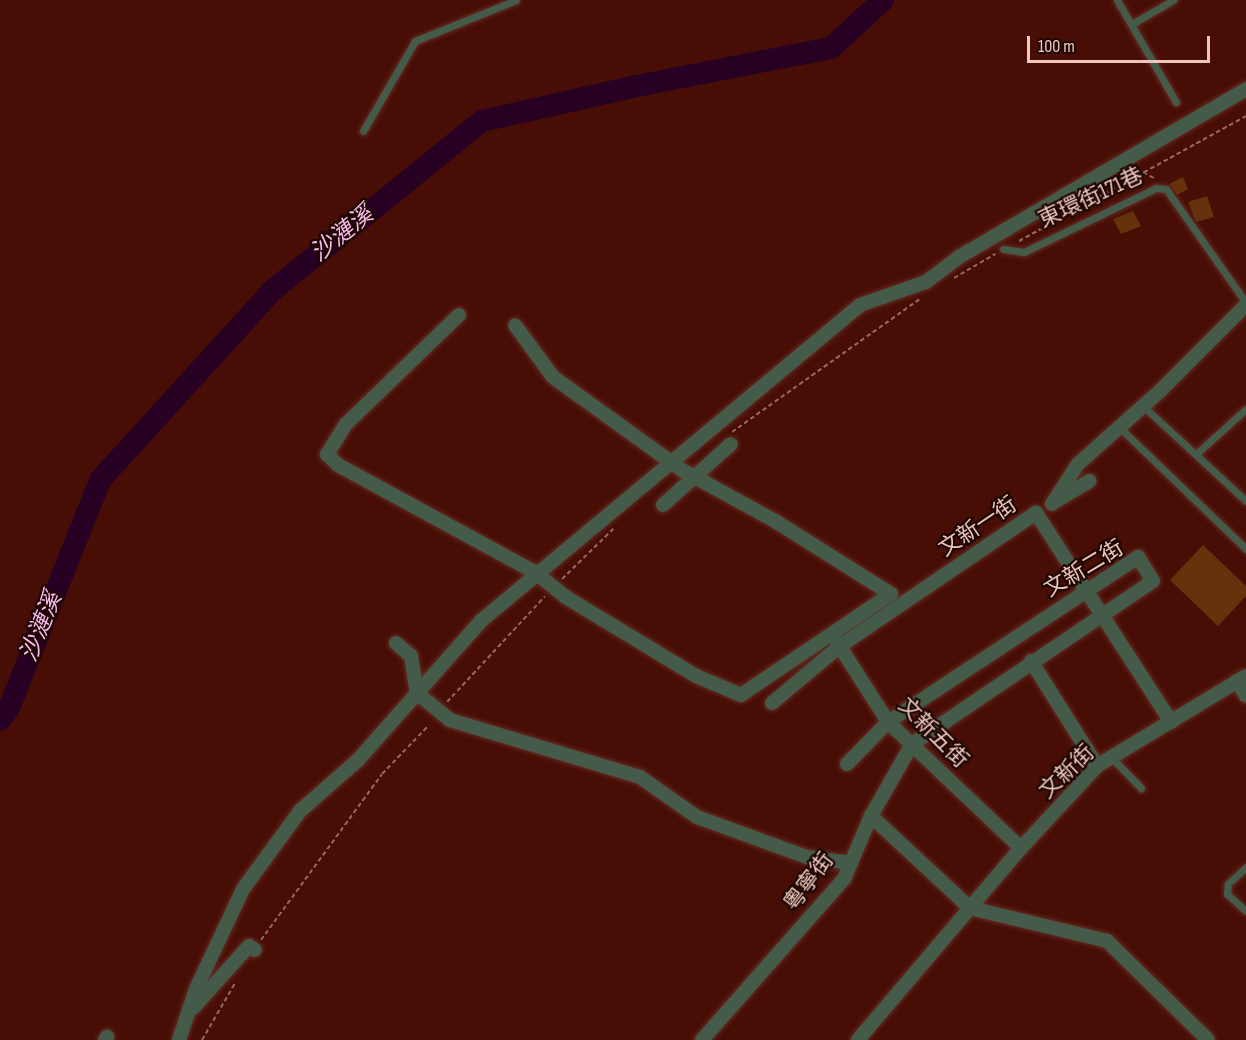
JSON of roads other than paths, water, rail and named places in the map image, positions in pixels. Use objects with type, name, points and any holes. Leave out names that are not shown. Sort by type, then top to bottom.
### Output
[{"type":"street","points":[[179,1040],[196,989],[243,889],[300,811],[358,759],[481,621],[670,461],[860,305],[926,282],[959,257],[1246,89]]},
{"type":"street","name":"東環街171巷","points":[[1052,504],[1078,464],[1120,428],[1246,304]]},
{"type":"street","points":[[459,315],[346,424],[327,454],[338,465],[536,573],[564,596],[696,676],[741,694],[836,640],[891,594],[670,461],[553,377],[515,325]]},
{"type":"street","points":[[663,505],[727,441]]},
{"type":"street","points":[[1036,513],[1089,481]]},
{"type":"street","name":"文新一街","points":[[772,703],[836,640],[1036,513],[1171,722]]},
{"type":"street","name":"文新二街","points":[[847,764],[888,722],[1138,557],[1153,581],[1031,661],[912,744],[871,816]]},
{"type":"street","name":"文新五街","points":[[836,640],[888,722],[1021,848]]},
{"type":"street","points":[[396,643],[411,656],[417,693],[450,720],[640,777],[697,817],[807,856],[851,863]]},
{"type":"street","points":[[1031,661],[1097,766]]},
{"type":"street","points":[[1241,679],[1246,696]]},
{"type":"street","name":"文新街","points":[[970,908],[1021,848],[1097,766],[1241,679]]},
{"type":"street","points":[[871,816],[970,908],[1107,941],[1208,1040]]},
{"type":"street","name":"粵寧街","points":[[702,1040],[844,879],[871,816]]},
{"type":"street","points":[[858,1040],[970,908]]},
{"type":"street","points":[[191,1009],[249,946],[255,950]]},
{"type":"lane","points":[[363,131],[415,41],[516,0]]},
{"type":"lane","points":[[1117,0],[1176,102]]},
{"type":"lane","points":[[1132,24],[1173,0]]},
{"type":"lane","name":"東環街171巷","points":[[1003,249],[1024,252],[1156,188],[1166,189],[1246,304]]},
{"type":"lane","points":[[1143,406],[1246,501]]},
{"type":"lane","points":[[1196,454],[1246,409]]},
{"type":"lane","points":[[1120,428],[1246,549]]},
{"type":"lane","points":[[1112,758],[1141,788]]},
{"type":"lane","points":[[1246,867],[1228,884],[1227,894],[1246,912]]},
{"type":"waterway","name":"沙漣溪","points":[[0,720],[9,708],[100,480],[273,290],[482,121],[637,86],[831,48],[883,0]]}]
